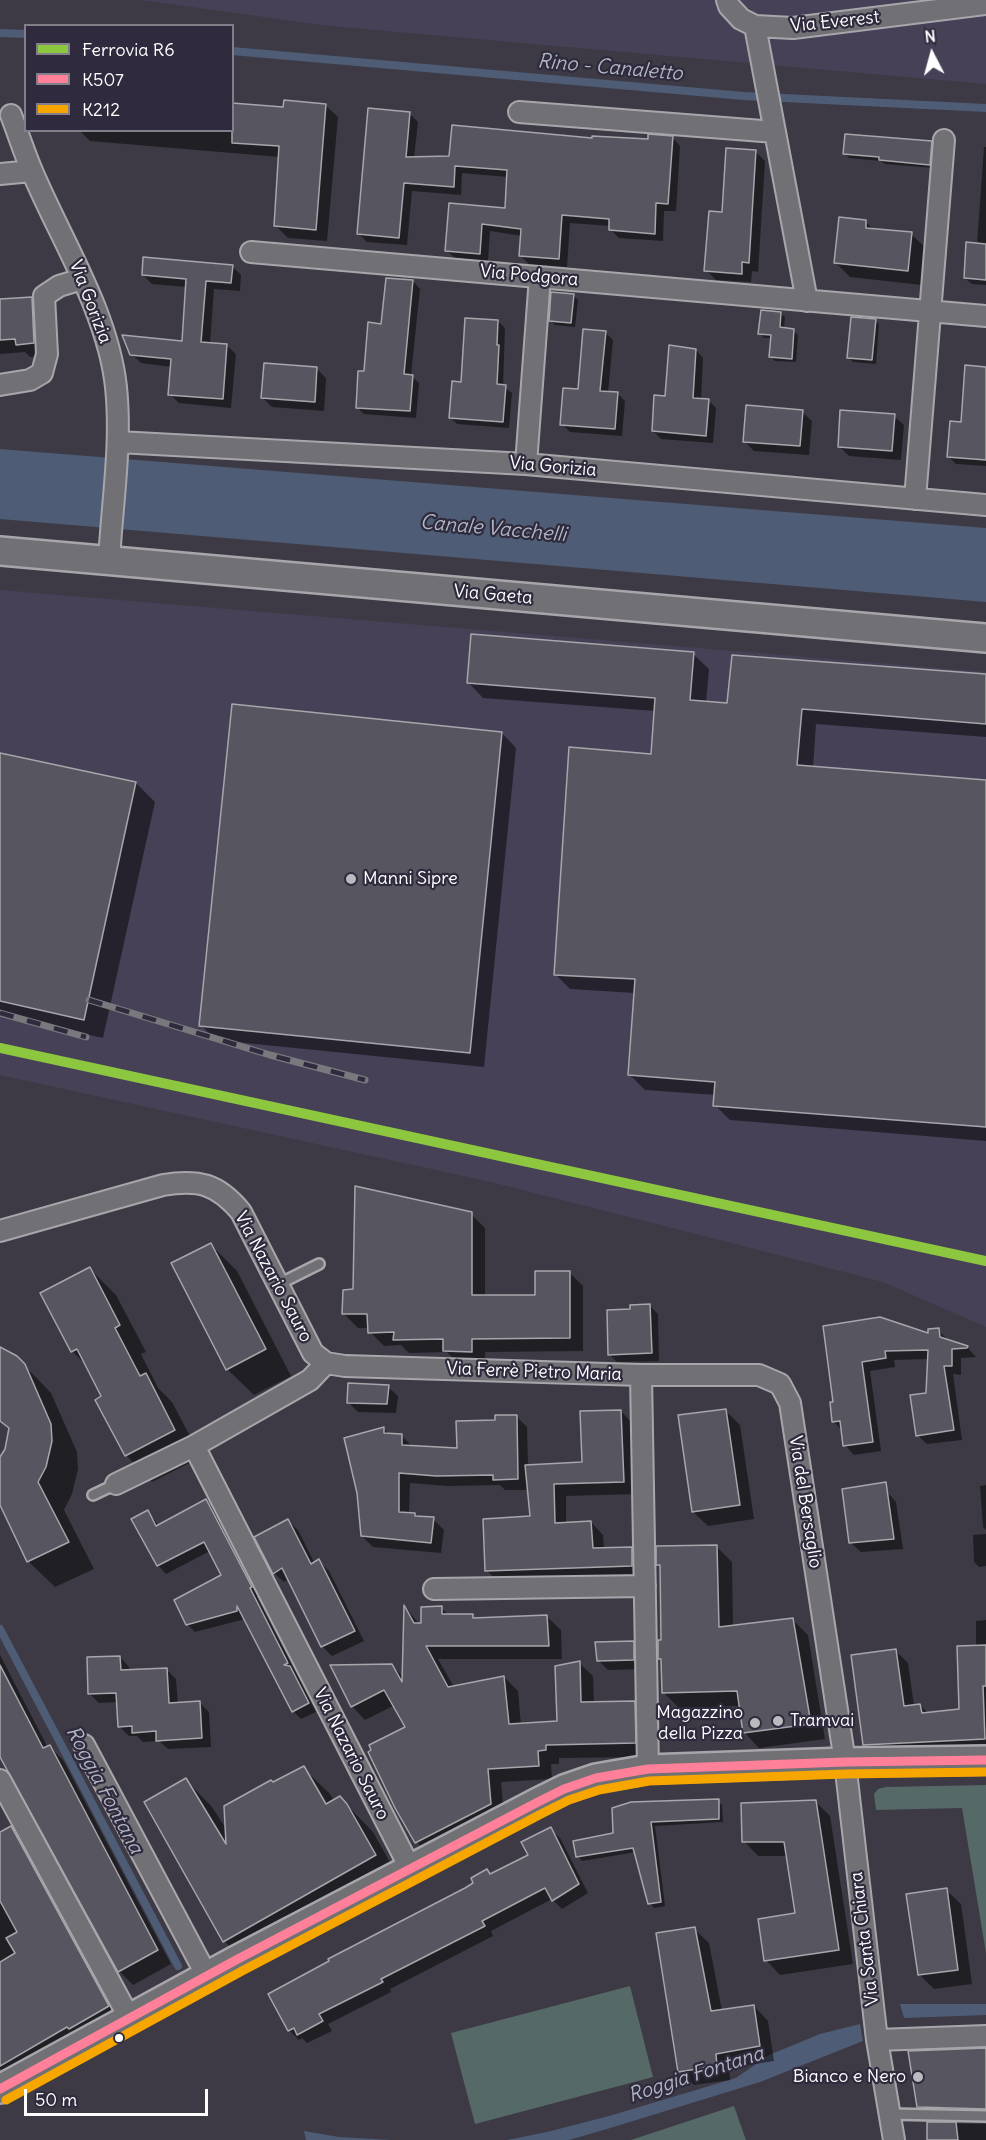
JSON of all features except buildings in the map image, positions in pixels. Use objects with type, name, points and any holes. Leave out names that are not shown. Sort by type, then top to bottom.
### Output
[{"type":"street","points":[[727,0],[729,6],[741,19],[755,26],[807,301]]},
{"type":"street","name":"Via Everest","points":[[755,26],[793,28],[986,4]]},
{"type":"street","points":[[519,112],[775,132]]},
{"type":"street","name":"Via Gorizia","points":[[11,115],[32,171],[82,279],[108,344],[116,387],[117,450],[109,561]]},
{"type":"street","points":[[915,499],[944,140]]},
{"type":"street","points":[[0,174],[32,171]]},
{"type":"street","name":"Via Podgora","points":[[251,252],[986,316]]},
{"type":"street","points":[[526,464],[540,277]]},
{"type":"street","points":[[0,385],[30,380],[42,373],[47,354],[44,296],[59,286],[82,279]]},
{"type":"street","name":"Via Gorizia","points":[[117,450],[526,464],[986,505]]},
{"type":"street","name":"Via Gaeta","points":[[0,551],[986,638]]},
{"type":"street","name":"Via Nazario Sauro","points":[[0,1231],[163,1185],[180,1182],[198,1183],[215,1188],[229,1197],[241,1212],[313,1353],[326,1363]]},
{"type":"street","points":[[116,1484],[194,1446],[310,1380],[326,1363]]},
{"type":"street","name":"Via Ferrè Pietro Maria","points":[[326,1363],[345,1366],[641,1375],[648,1769]]},
{"type":"street","name":"Via del Bersaglio","points":[[641,1375],[759,1375],[780,1384],[790,1403],[845,1762]]},
{"type":"street","name":"Via Nazario Sauro","points":[[194,1446],[411,1870]]},
{"type":"street","points":[[434,1589],[645,1586]]},
{"type":"street","points":[[84,1745],[207,1977]]},
{"type":"street","points":[[0,2089],[564,1789],[596,1778],[648,1769],[986,1760]]},
{"type":"street","name":"Via Santa Chiara","points":[[845,1762],[877,2040],[894,2140]]},
{"type":"street","points":[[0,1780],[130,2019]]},
{"type":"street","points":[[877,2040],[986,2036]]},
{"type":"lane","points":[[279,1284],[319,1264]]},
{"type":"lane","points":[[93,1495],[116,1484]]},
{"type":"lane","points":[[890,2114],[986,2116]]},
{"type":"shaded area","points":[[140,0],[986,0],[986,84],[330,26]]},
{"type":"shaded area","points":[[0,590],[986,672],[986,1327],[883,1282],[759,1250],[491,1182],[0,1075]]},
{"type":"green space","points":[[986,1785],[986,1953],[962,1808],[876,1810],[874,1794],[878,1789],[886,1787]]},
{"type":"green space","points":[[630,1986],[653,2077],[475,2124],[451,2033]]},
{"type":"green space","points":[[734,2106],[746,2140],[631,2140]]},
{"type":"water","name":"Canale Vacchelli","points":[[0,449],[986,528],[986,602],[0,519]]},
{"type":"water","points":[[900,2004],[986,2004],[986,2015],[904,2018]]},
{"type":"water","points":[[860,2024],[863,2041],[760,2082],[569,2140],[507,2140],[609,2116],[736,2078],[769,2055],[820,2034]]},
{"type":"water","points":[[304,2131],[339,2137],[391,2140],[306,2140]]},
{"type":"waterway","name":"Rino - Canaletto","points":[[0,33],[24,34]]},
{"type":"waterway","name":"Rino - Canaletto","points":[[234,51],[744,96],[986,108]]},
{"type":"waterway","name":"Roggia Fontana","points":[[0,1629],[178,1966]]},
{"type":"railway","points":[[89,1000],[270,1055],[365,1080]]},
{"type":"railway","points":[[0,1013],[86,1037]]},
{"type":"rail line","name":"R6","points":[[0,1048],[986,1261]]},
{"type":"transit line","name":"K507","points":[[0,2089],[236,1960],[538,1802],[564,1789],[596,1778],[648,1769],[986,1760]]},
{"type":"transit line","name":"K212","points":[[6,2100],[242,1971],[569,1800],[599,1790],[649,1781],[986,1772]]},
{"type":"place","name":"Manni Sipre","points":[[351,879]]},
{"type":"place","name":"Tramvai","points":[[778,1721]]},
{"type":"place","name":"Magazzino della Pizza","points":[[755,1723]]},
{"type":"place","name":"Bianco e Nero","points":[[918,2077]]}]
